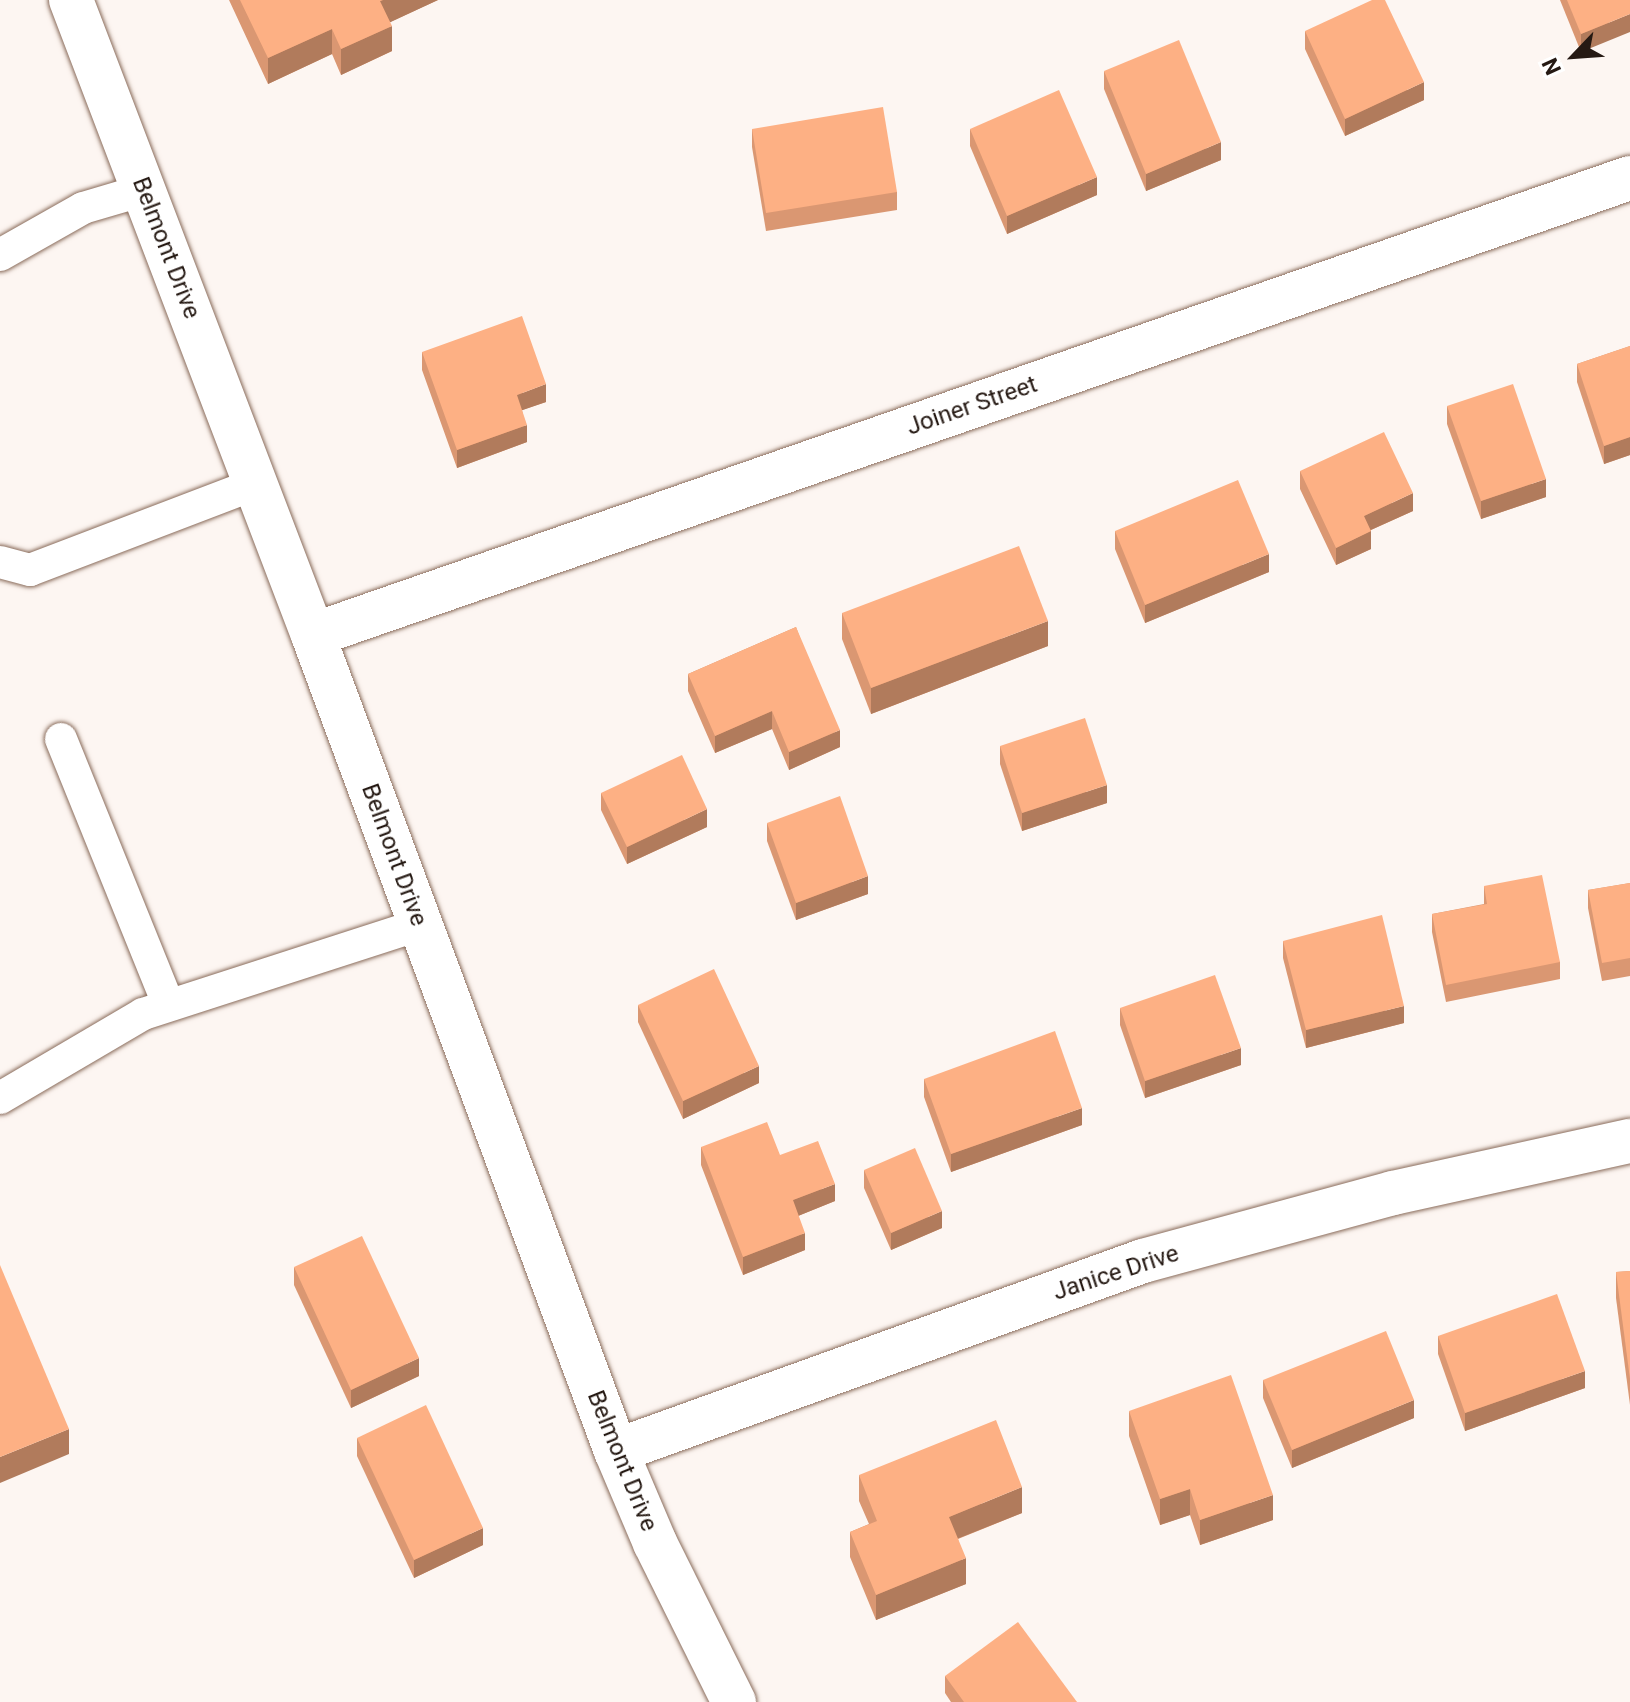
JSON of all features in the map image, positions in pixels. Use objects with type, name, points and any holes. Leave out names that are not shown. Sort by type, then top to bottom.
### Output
[{"type":"street","name":"Belmont Drive","points":[[71,0],[313,635],[616,1451],[655,1543],[734,1702]]},
{"type":"street","name":"Joiner Street","points":[[313,635],[1630,178]]},
{"type":"street","name":"Janice Drive","points":[[616,1451],[1143,1261],[1393,1193],[1630,1141]]},
{"type":"lane","points":[[0,255],[83,208],[144,190]]},
{"type":"lane","points":[[0,562],[30,570],[255,484]]},
{"type":"lane","points":[[61,739],[168,1004]]},
{"type":"lane","points":[[0,1098],[143,1014],[419,925]]},
{"type":"building","points":[[240,0],[383,0],[380,1],[392,26],[341,49],[332,29],[268,58]]},
{"type":"building","points":[[1372,0],[1385,0],[1424,82],[1345,119],[1305,31]]},
{"type":"building","points":[[1567,0],[1630,0],[1630,14],[1581,34]]},
{"type":"building","points":[[1179,40],[1221,142],[1146,174],[1104,71]]},
{"type":"building","points":[[1059,90],[1097,177],[1007,216],[970,129]]},
{"type":"building","points":[[883,107],[897,192],[766,213],[752,129]]},
{"type":"building","points":[[522,316],[546,384],[517,395],[527,425],[457,450],[422,352]]},
{"type":"building","points":[[1630,346],[1630,437],[1604,446],[1577,364]]},
{"type":"building","points":[[1513,384],[1546,479],[1481,501],[1447,406]]},
{"type":"building","points":[[1384,432],[1413,493],[1364,516],[1371,531],[1336,548],[1300,471]]},
{"type":"building","points":[[1238,480],[1269,554],[1145,605],[1115,531]]},
{"type":"building","points":[[1019,546],[1048,621],[871,688],[842,613]]},
{"type":"building","points":[[796,627],[840,730],[789,752],[772,711],[715,736],[688,674]]},
{"type":"building","points":[[1085,718],[1107,785],[1022,813],[1000,746]]},
{"type":"building","points":[[682,755],[707,809],[627,847],[601,793]]},
{"type":"building","points":[[840,796],[868,876],[796,903],[767,823]]},
{"type":"building","points":[[1542,875],[1560,962],[1446,985],[1432,914],[1487,904],[1484,886]]},
{"type":"building","points":[[1630,883],[1630,958],[1602,963],[1588,890]]},
{"type":"building","points":[[1382,915],[1404,1006],[1306,1030],[1283,941]]},
{"type":"building","points":[[714,969],[759,1066],[683,1101],[638,1005]]},
{"type":"building","points":[[1215,975],[1241,1048],[1145,1081],[1120,1008]]},
{"type":"building","points":[[1055,1031],[1082,1108],[951,1154],[924,1079]]},
{"type":"building","points":[[767,1122],[780,1155],[818,1141],[835,1184],[793,1200],[805,1233],[743,1257],[701,1147]]},
{"type":"building","points":[[915,1148],[942,1211],[891,1233],[864,1170]]},
{"type":"building","points":[[362,1236],[419,1358],[351,1390],[294,1267]]},
{"type":"building","points":[[0,1265],[69,1429],[0,1457]]},
{"type":"building","points":[[1630,1271],[1630,1379],[1616,1272]]},
{"type":"building","points":[[1557,1294],[1585,1371],[1465,1413],[1438,1336]]},
{"type":"building","points":[[1386,1331],[1414,1400],[1292,1450],[1263,1380]]},
{"type":"building","points":[[1231,1375],[1273,1495],[1200,1520],[1190,1489],[1160,1499],[1129,1411]]},
{"type":"building","points":[[426,1405],[483,1528],[414,1560],[357,1438]]},
{"type":"building","points":[[996,1420],[1022,1487],[949,1517],[966,1558],[876,1595],[850,1532],[877,1521],[859,1475]]},
{"type":"building","points":[[1018,1622],[1077,1702],[964,1702],[945,1676]]}]
